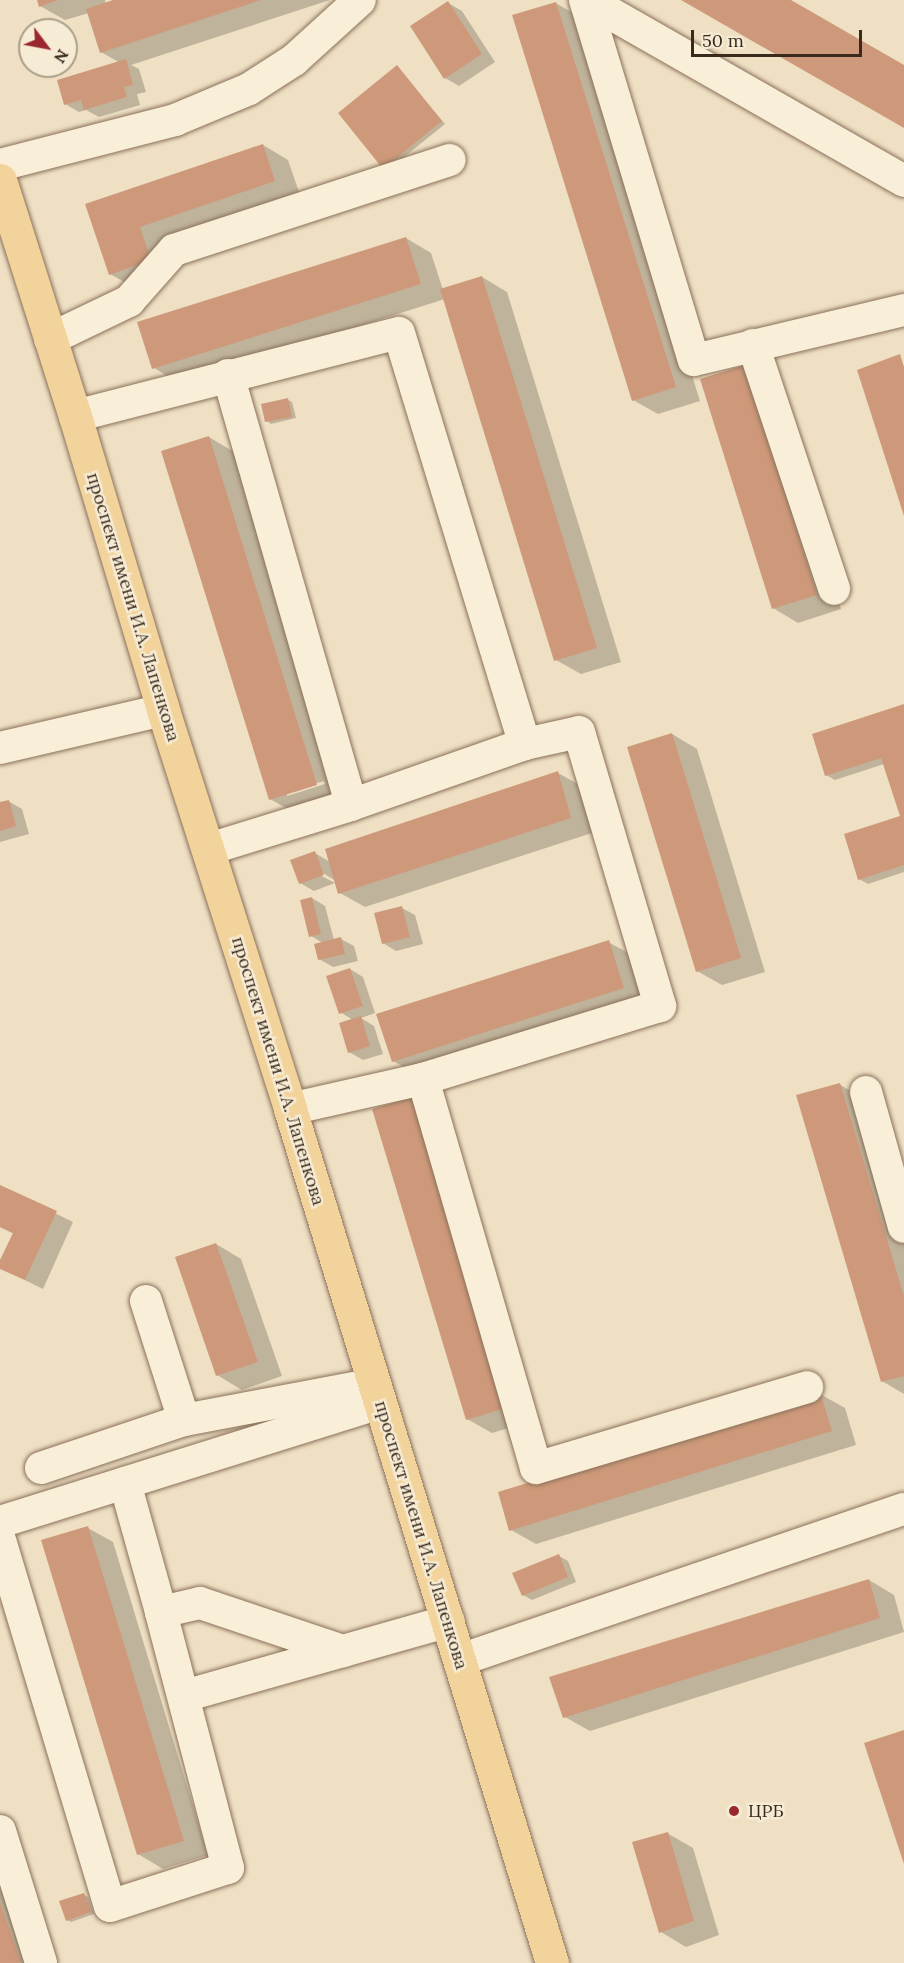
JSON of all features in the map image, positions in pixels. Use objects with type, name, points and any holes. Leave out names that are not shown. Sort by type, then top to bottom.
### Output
[{"type":"main road","name":"проспект имени И.А. Лапенкова","points":[[0,180],[75,416],[163,710],[209,849],[449,1621],[552,1963]]},
{"type":"street","points":[[586,0],[904,181]]},
{"type":"street","points":[[586,0],[693,360],[904,310]]},
{"type":"street","points":[[0,165],[176,120],[249,89],[294,60],[355,2]]},
{"type":"street","points":[[50,339],[129,301],[174,249],[450,160]]},
{"type":"street","points":[[75,416],[399,333],[525,744]]},
{"type":"street","points":[[753,345],[834,589]]},
{"type":"street","points":[[228,375],[351,806]]},
{"type":"street","points":[[0,748],[163,710]]},
{"type":"street","points":[[209,849],[351,806],[525,744],[579,732],[660,1006],[423,1079],[290,1108]]},
{"type":"street","points":[[423,1079],[536,1468],[807,1387]]},
{"type":"street","points":[[866,1092],[904,1227]]},
{"type":"street","points":[[146,1301],[184,1420]]},
{"type":"street","points":[[41,1468],[184,1420],[377,1393]]},
{"type":"street","points":[[0,1522],[125,1483],[377,1393]]},
{"type":"street","points":[[0,1540],[110,1906],[228,1868],[184,1696],[125,1483]]},
{"type":"street","points":[[460,1660],[904,1509]]},
{"type":"street","points":[[161,1612],[200,1603],[343,1651]]},
{"type":"street","points":[[184,1696],[449,1621]]},
{"type":"street","points":[[0,1831],[41,1963]]},
{"type":"building","points":[[37,0],[58,0],[39,7]]},
{"type":"building","points":[[113,0],[261,0],[100,53],[86,9]]},
{"type":"building","points":[[681,0],[791,0],[904,65],[904,128]]},
{"type":"building","points":[[448,1],[482,54],[444,79],[410,26]]},
{"type":"building","points":[[556,2],[676,387],[632,401],[512,15]]},
{"type":"building","points":[[126,59],[133,85],[124,87],[127,97],[84,110],[81,100],[64,105],[57,80],[78,78],[78,74]]},
{"type":"building","points":[[397,65],[442,121],[383,169],[338,113]]},
{"type":"building","points":[[263,144],[275,181],[140,227],[151,260],[109,275],[85,204]]},
{"type":"building","points":[[406,237],[421,284],[152,369],[137,322]]},
{"type":"building","points":[[482,276],[597,648],[554,661],[440,289]]},
{"type":"building","points":[[900,354],[904,367],[904,516],[857,370]]},
{"type":"building","points":[[745,365],[817,595],[772,609],[700,379]]},
{"type":"building","points":[[288,398],[292,417],[265,422],[261,404]]},
{"type":"building","points":[[209,436],[317,785],[269,800],[161,451]]},
{"type":"building","points":[[904,704],[904,865],[858,880],[844,834],[900,816],[881,758],[825,776],[812,734]]},
{"type":"building","points":[[672,733],[741,958],[696,972],[627,747]]},
{"type":"building","points":[[558,771],[571,818],[338,894],[325,849]]},
{"type":"building","points":[[9,800],[16,826],[0,831],[0,802]]},
{"type":"building","points":[[315,851],[324,875],[299,884],[290,860]]},
{"type":"building","points":[[312,897],[321,934],[309,937],[300,900]]},
{"type":"building","points":[[402,906],[410,937],[382,944],[374,913]]},
{"type":"building","points":[[341,937],[345,954],[318,960],[314,944]]},
{"type":"building","points":[[609,940],[624,988],[392,1062],[376,1014]]},
{"type":"building","points":[[350,968],[363,1006],[339,1014],[326,976]]},
{"type":"building","points":[[361,1016],[370,1046],[348,1053],[339,1023]]},
{"type":"building","points":[[840,1083],[904,1296],[904,1376],[881,1382],[796,1095]]},
{"type":"building","points":[[415,1096],[509,1407],[466,1420],[372,1109]]},
{"type":"building","points":[[0,1185],[57,1211],[25,1280],[0,1269],[0,1260],[13,1233],[0,1227]]},
{"type":"building","points":[[216,1243],[258,1362],[216,1376],[175,1257]]},
{"type":"building","points":[[820,1392],[832,1431],[509,1531],[498,1492]]},
{"type":"building","points":[[88,1526],[184,1841],[137,1855],[41,1540]]},
{"type":"building","points":[[559,1554],[568,1577],[522,1596],[512,1573]]},
{"type":"building","points":[[869,1579],[880,1618],[563,1718],[549,1677]]},
{"type":"building","points":[[904,1730],[904,1864],[864,1743]]},
{"type":"building","points":[[668,1832],[694,1921],[659,1933],[632,1842]]},
{"type":"building","points":[[84,1893],[91,1912],[66,1921],[59,1901]]},
{"type":"building","points":[[0,1903],[21,1962],[18,1963],[0,1963]]},
{"type":"place","name":"ЦРБ","points":[[734,1811]]}]
